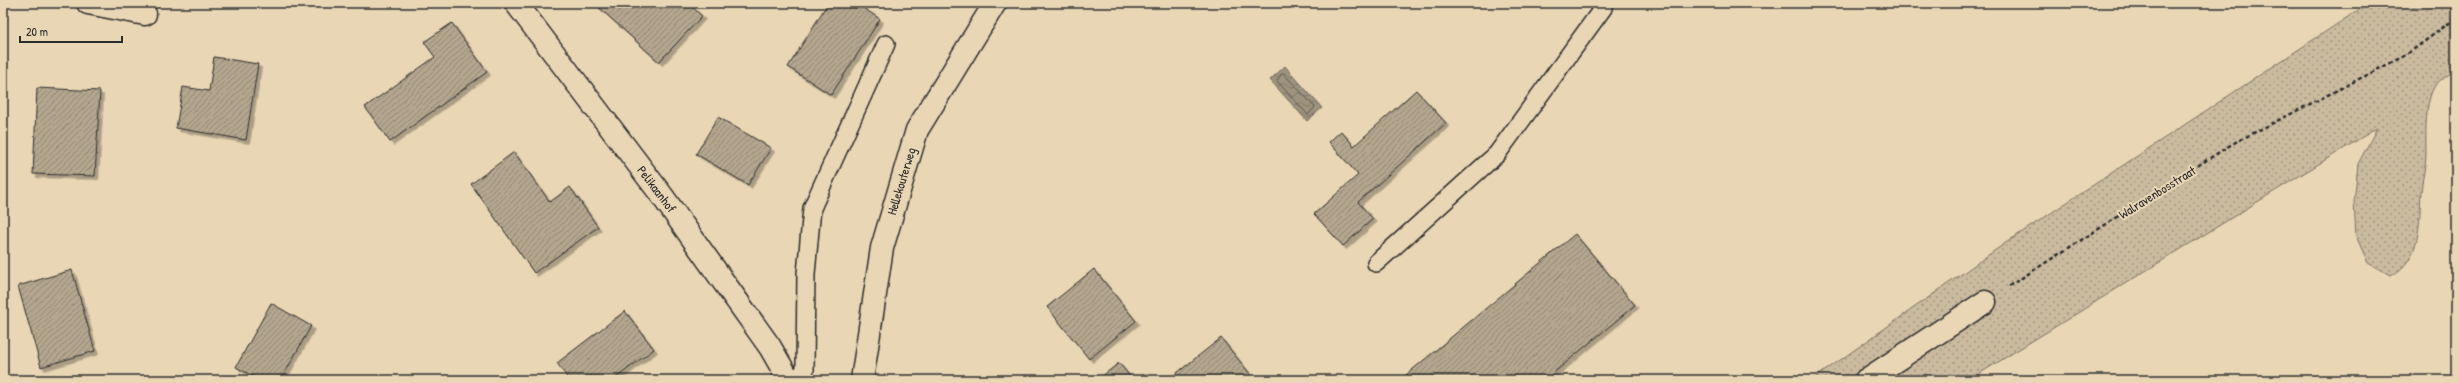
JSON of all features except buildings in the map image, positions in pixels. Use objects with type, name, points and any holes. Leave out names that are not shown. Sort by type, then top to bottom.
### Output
[{"type":"street","points":[[88,3],[146,14]]},
{"type":"street","name":"Pelikaanhof","points":[[516,3],[663,197],[770,347],[790,380]]},
{"type":"street","name":"Hellekouterweg","points":[[862,380],[882,248],[917,130],[995,3]]},
{"type":"street","points":[[1866,380],[1984,302]]},
{"type":"lane","points":[[1376,263],[1497,154],[1543,93],[1603,8],[1604,3]]},
{"type":"lane","points":[[796,380],[805,370],[806,274],[812,208],[886,44]]},
{"type":"path","name":"Walravenbosstraat","points":[[1984,302],[2232,144],[2406,55],[2456,18]]},
{"type":"shaded area","points":[[2369,3],[2456,3],[2456,70],[2436,84],[2429,99],[2426,117],[2426,158],[2417,239],[2414,250],[2408,260],[2401,269],[2391,276],[2368,263],[2356,236],[2354,203],[2358,164],[2377,128],[1969,380],[1812,380],[2004,244]]},
{"type":"water","points":[[1285,66],[1322,108],[1307,121],[1270,80]]}]
